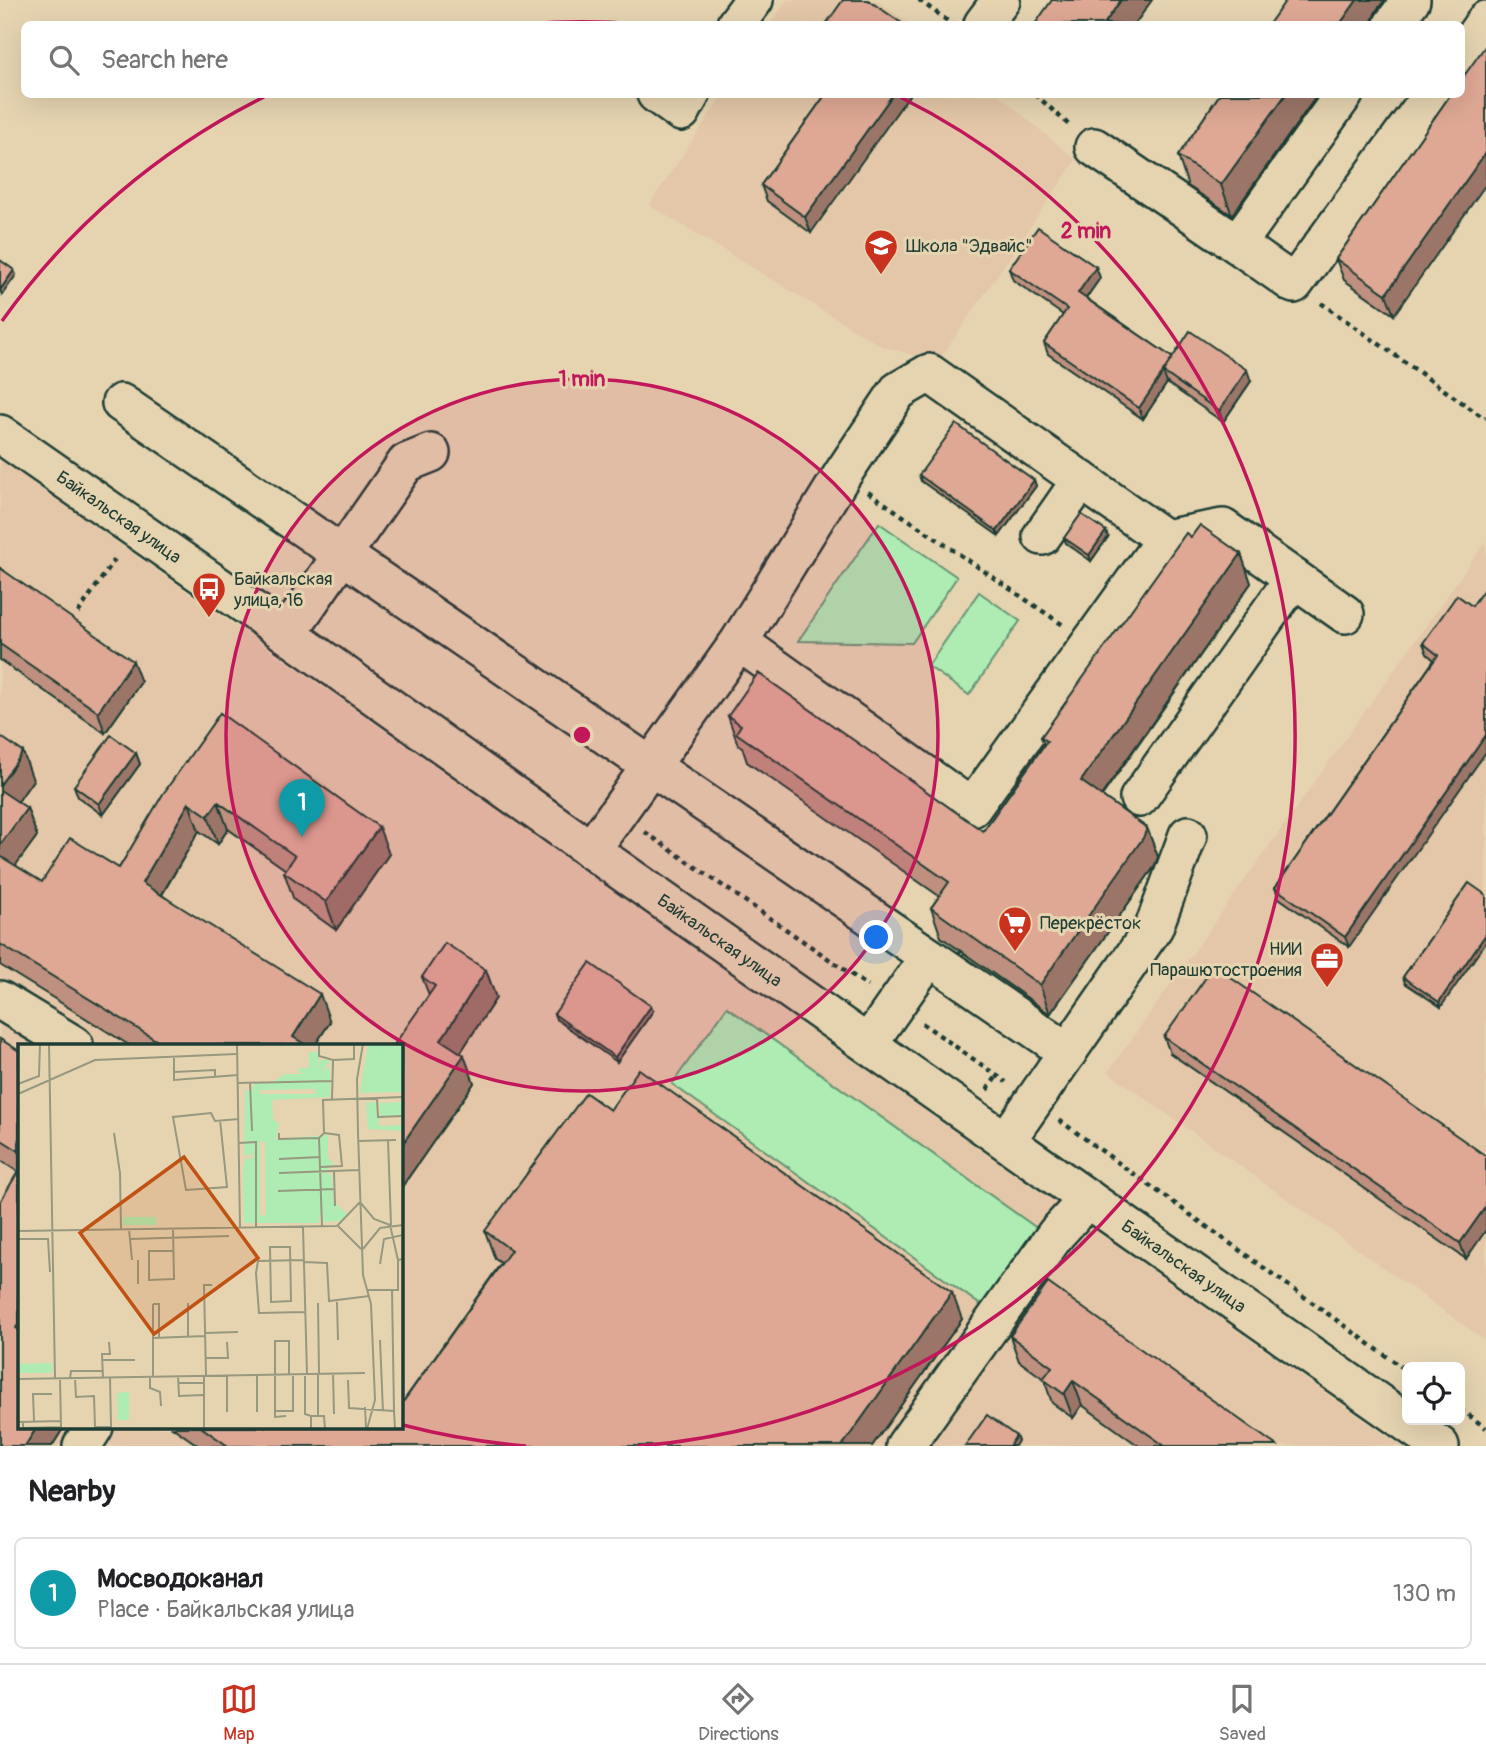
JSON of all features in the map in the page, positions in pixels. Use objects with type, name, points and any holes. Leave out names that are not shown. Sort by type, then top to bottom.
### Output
[{"type":"street","points":[[738,21],[754,0]]},
{"type":"street","points":[[985,21],[1001,0]]},
{"type":"street","points":[[1395,21],[1411,0]]},
{"type":"street","points":[[1465,49],[1486,20]]},
{"type":"street","points":[[662,98],[681,112],[689,98]]},
{"type":"street","points":[[1237,244],[1341,98]]},
{"type":"street","points":[[1094,147],[1294,284],[1429,98]]},
{"type":"street","points":[[592,850],[739,642],[842,475],[898,391],[929,373],[1165,539]]},
{"type":"street","points":[[121,403],[1068,1052]]},
{"type":"street","name":"Байкальская улица","points":[[0,435],[1440,1446]]},
{"type":"street","points":[[287,634],[406,463],[431,453]]},
{"type":"street","points":[[1042,536],[1081,480]]},
{"type":"street","points":[[739,642],[972,808],[1165,539],[1223,528],[1345,614]]},
{"type":"street","points":[[1139,798],[1294,578]]},
{"type":"street","points":[[1006,1141],[1154,927],[1188,835]]},
{"type":"street","points":[[868,1045],[929,957]]},
{"type":"street","points":[[0,1000],[72,1044]]},
{"type":"street","points":[[905,1446],[1056,1234],[1088,1199]]},
{"type":"street","points":[[82,1446],[93,1428]]},
{"type":"path","points":[[919,0],[949,21]]},
{"type":"path","points":[[1039,98],[1094,147]]},
{"type":"path","points":[[1294,284],[1485,416]]},
{"type":"path","points":[[842,475],[1090,644]]},
{"type":"path","points":[[78,613],[119,554]]},
{"type":"path","points":[[618,813],[1034,1102],[1402,1367]]},
{"type":"path","points":[[1465,1413],[1486,1428]]},
{"type":"shaded area","points":[[787,0],[876,0],[906,21],[772,21]]},
{"type":"shaded area","name":"Школа \"Эдвайс\"","points":[[721,98],[1003,98],[1076,160],[938,362],[881,346],[649,205]]},
{"type":"shaded area","points":[[0,460],[1401,1446],[0,1446]]},
{"type":"shaded area","name":"НИИ Парашютостроения","points":[[1486,541],[1486,1341],[1108,1072]]},
{"type":"green space","points":[[879,523],[957,577],[912,643],[798,641]]},
{"type":"green space","points":[[979,592],[1020,621],[969,695],[928,666]]},
{"type":"green space","points":[[727,1007],[1038,1229],[982,1306],[672,1084]]},
{"type":"building","points":[[843,0],[868,0],[899,21],[828,21]]},
{"type":"building","points":[[1052,0],[1121,0],[1106,21],[1037,21]]},
{"type":"building","points":[[1286,0],[1357,0],[1342,21],[1271,21]]},
{"type":"building","points":[[1486,45],[1486,152],[1386,294],[1336,259],[1448,98],[1465,98],[1465,74]]},
{"type":"building","points":[[823,98],[890,98],[805,217],[761,185]]},
{"type":"building","points":[[1217,98],[1283,98],[1221,185],[1178,156]]},
{"type":"building","points":[[1038,227],[1096,267],[1078,293],[1173,358],[1139,408],[1044,343],[1067,309],[1009,269]]},
{"type":"building","points":[[0,260],[14,270],[0,290]]},
{"type":"building","points":[[1190,331],[1247,370],[1219,411],[1163,372]]},
{"type":"building","points":[[956,424],[1034,480],[997,531],[919,475]]},
{"type":"building","points":[[1081,514],[1106,531],[1089,555],[1064,538]]},
{"type":"building","points":[[1200,525],[1241,554],[1081,781],[1147,828],[1143,838],[1040,985],[931,908],[949,882],[736,733],[741,725],[728,716],[758,673],[983,831],[1047,741],[1041,737],[1186,533],[1191,537]]},
{"type":"building","points":[[0,568],[133,661],[98,712],[0,644]]},
{"type":"building","points":[[1486,586],[1486,735],[1345,937],[1275,888],[1438,655],[1423,643],[1457,595],[1472,606]]},
{"type":"building","points":[[220,713],[379,827],[326,902],[284,872],[295,856],[218,802],[208,816],[189,803],[142,883],[320,994],[293,1037],[304,1044],[162,1044],[0,944],[0,856],[42,882],[70,838],[119,868],[163,794]]},
{"type":"building","points":[[111,735],[136,753],[99,804],[74,786]]},
{"type":"building","points":[[0,736],[23,752],[0,785]]},
{"type":"building","points":[[0,790],[27,808],[0,845]]},
{"type":"building","points":[[1469,883],[1486,895],[1486,934],[1439,1002],[1403,977]]},
{"type":"building","points":[[445,943],[486,970],[441,1040],[464,1055],[402,1145],[402,1044],[395,1044],[435,986],[422,977]]},
{"type":"building","points":[[590,963],[651,1006],[615,1057],[554,1014]]},
{"type":"building","points":[[1214,966],[1486,1156],[1486,1206],[1460,1243],[1164,1037]]},
{"type":"building","points":[[0,1039],[18,1050],[18,1150],[0,1139]]},
{"type":"building","points":[[639,1069],[952,1292],[842,1446],[228,1446],[202,1428],[402,1428],[402,1404],[511,1250],[485,1231],[586,1093],[610,1110]]},
{"type":"building","points":[[18,1172],[18,1428],[36,1428],[25,1446],[0,1446],[0,1202]]},
{"type":"building","points":[[1048,1283],[1277,1446],[1165,1446],[1073,1381],[1064,1394],[1043,1379],[1052,1367],[1010,1336]]},
{"type":"building","points":[[987,1415],[1016,1436],[1009,1446],[965,1446]]},
{"type":"place","name":"Школа \"Эдвайс\"","points":[[881,276]]},
{"type":"place","name":"Байкальская улица, 16","points":[[209,619]]},
{"type":"place","name":"Мосводоканал","points":[[302,837]]},
{"type":"place","name":"Перекрёсток","points":[[1015,953]]},
{"type":"place","name":"НИИ Парашютостроения","points":[[1327,989]]}]
